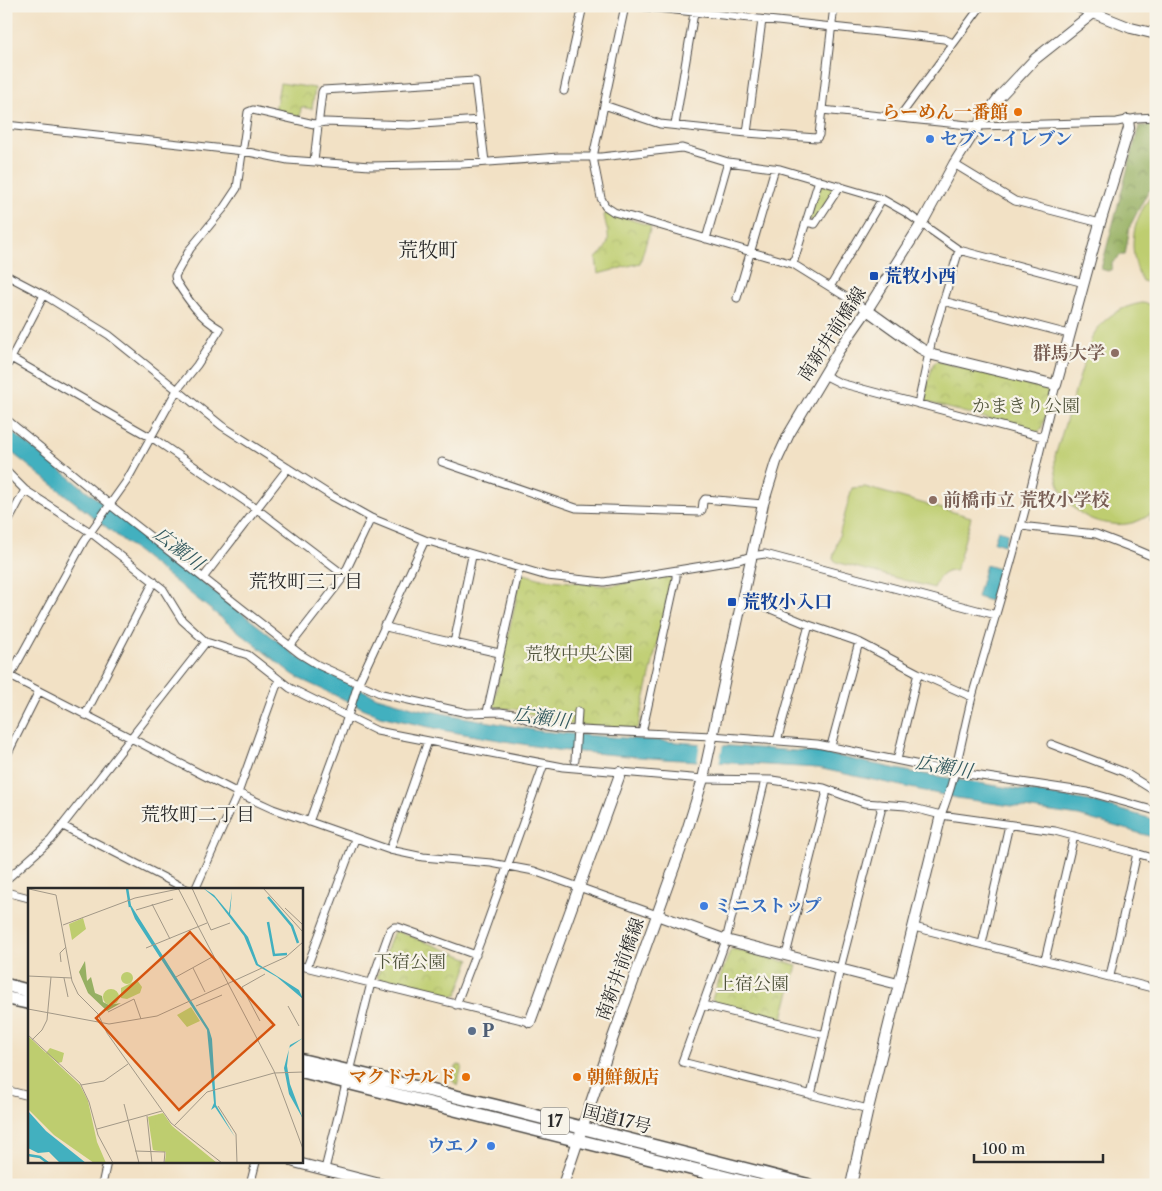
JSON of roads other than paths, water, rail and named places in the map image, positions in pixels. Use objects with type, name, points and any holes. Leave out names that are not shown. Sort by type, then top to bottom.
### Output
[{"type":"highway","points":[[6,985],[28,991]]},
{"type":"highway","points":[[6,998],[28,1003]]},
{"type":"highway","name":"国道17号","points":[[302,1060],[347,1077]]},
{"type":"highway","name":"国道17号","points":[[302,1071],[347,1077],[580,1134],[808,1185]]},
{"type":"highway","name":"国道17号","points":[[580,1134],[734,1182],[756,1185]]},
{"type":"street","points":[[564,91],[583,6]]},
{"type":"street","points":[[625,6],[593,157],[601,198],[608,209],[793,264],[867,310],[929,353],[1056,385]]},
{"type":"street","points":[[638,6],[944,39],[953,44]]},
{"type":"street","points":[[604,105],[654,122],[747,133],[814,138],[819,135],[834,6]]},
{"type":"street","points":[[901,118],[902,112],[981,6]]},
{"type":"street","points":[[1076,6],[1131,28],[1156,34]]},
{"type":"street","name":"南新井前橋線","points":[[563,1185],[687,831],[703,779],[763,504],[776,462],[788,434],[839,350],[867,310],[922,223],[954,164],[1000,96],[1035,59],[1102,6]]},
{"type":"street","points":[[675,125],[694,13]]},
{"type":"street","points":[[747,133],[762,20]]},
{"type":"street","points":[[314,161],[322,92],[324,90],[475,81],[485,162]]},
{"type":"street","points":[[822,110],[978,126],[1117,122],[1156,117]]},
{"type":"street","points":[[480,120],[409,125],[318,123],[250,111],[237,188],[223,209],[190,249],[175,276],[176,281],[196,310],[207,321],[220,329],[197,365],[176,390],[126,482],[90,532],[8,675],[263,805],[355,839],[390,850],[437,860],[507,866],[534,872],[726,940],[898,984]]},
{"type":"street","points":[[851,1185],[898,984],[941,815],[954,774],[972,697],[1021,525],[1069,334],[1128,128],[1128,120]]},
{"type":"street","points":[[6,125],[243,151],[288,160],[386,166],[593,157],[682,148],[728,162],[775,168],[882,199],[922,223],[959,250],[1084,283]]},
{"type":"street","points":[[706,239],[728,162]]},
{"type":"street","points":[[954,164],[1015,201],[1100,223]]},
{"type":"street","points":[[737,298],[775,168]]},
{"type":"street","points":[[793,264],[819,180]]},
{"type":"street","points":[[806,222],[815,224],[840,186]]},
{"type":"street","points":[[830,287],[882,199]]},
{"type":"street","points":[[918,404],[943,300],[959,250]]},
{"type":"street","points":[[6,275],[44,295],[109,335],[222,426],[330,495],[372,518],[425,540],[472,556],[547,576],[604,582],[739,560],[762,553],[996,615]]},
{"type":"street","points":[[6,368],[44,295]]},
{"type":"street","points":[[943,300],[1069,334]]},
{"type":"street","points":[[11,358],[151,438],[257,509],[344,575]]},
{"type":"street","points":[[824,374],[840,383],[1043,437]]},
{"type":"street","points":[[6,419],[110,505],[290,646],[318,665],[382,694],[467,713],[514,714],[546,727],[576,732],[642,733],[831,746],[954,774],[1088,792],[1156,811]]},
{"type":"street","points":[[442,462],[576,508],[692,512],[701,511],[705,499],[763,504]]},
{"type":"street","points":[[203,578],[288,468]]},
{"type":"street","points":[[6,471],[25,490],[90,532],[154,581],[166,592],[182,620],[206,642],[248,656],[295,692],[381,732],[573,768],[703,779],[766,780],[824,788],[864,803],[906,806],[941,815],[1074,836],[1156,859]]},
{"type":"street","points":[[6,526],[25,490]]},
{"type":"street","points":[[290,646],[344,575],[372,518]]},
{"type":"street","points":[[1021,525],[1096,534],[1156,558]]},
{"type":"street","points":[[309,822],[358,684],[425,540]]},
{"type":"street","points":[[454,643],[472,556]]},
{"type":"street","points":[[487,712],[518,569]]},
{"type":"street","points":[[642,733],[676,571]]},
{"type":"street","points":[[85,715],[154,581]]},
{"type":"street","points":[[742,597],[809,625],[859,642],[918,673],[972,697]]},
{"type":"street","points":[[384,625],[390,628],[499,652]]},
{"type":"street","points":[[777,742],[809,625]]},
{"type":"street","points":[[6,880],[48,844],[206,642]]},
{"type":"street","points":[[831,746],[859,642]]},
{"type":"street","points":[[896,760],[918,673]]},
{"type":"street","points":[[196,888],[238,793],[280,681]]},
{"type":"street","points":[[6,757],[39,691]]},
{"type":"street","points":[[575,757],[578,712]]},
{"type":"street","points":[[390,850],[428,741]]},
{"type":"street","points":[[1050,744],[1124,772],[1156,792]]},
{"type":"street","points":[[456,1005],[476,955],[544,764]]},
{"type":"street","points":[[355,839],[304,966],[530,1022],[619,777],[619,772]]},
{"type":"street","points":[[766,780],[726,940],[682,1062],[868,1109]]},
{"type":"street","points":[[786,955],[826,795],[824,788]]},
{"type":"street","points":[[811,1095],[840,969],[881,811],[879,804]]},
{"type":"street","points":[[982,944],[1009,825]]},
{"type":"street","points":[[63,826],[184,888]]},
{"type":"street","points":[[1045,960],[1074,836]]},
{"type":"street","points":[[1110,976],[1137,854]]},
{"type":"street","points":[[6,892],[28,898]]},
{"type":"street","points":[[324,1169],[371,983],[390,930],[398,927],[476,955]]},
{"type":"street","points":[[914,927],[1156,988]]},
{"type":"street","points":[[703,1005],[825,1036]]},
{"type":"street","points":[[6,1090],[28,1096]]},
{"type":"street","points":[[102,1185],[107,1164]]},
{"type":"street","points":[[250,1185],[255,1164]]},
{"type":"street","points":[[302,1164],[384,1185]]},
{"type":"water","points":[[6,427],[294,654],[310,665],[377,697],[419,709],[539,731],[822,753],[911,772],[1089,801],[1156,820],[1156,838],[1079,816],[957,798],[818,768],[664,759],[557,750],[447,731],[380,716],[302,680],[291,673],[6,448]]},
{"type":"water","points":[[998,530],[1008,533],[1004,545],[994,542]]},
{"type":"water","points":[[986,565],[999,569],[990,601],[977,597]]},
{"type":"place","name":"らーめん一番館","points":[[1018,112]]},
{"type":"place","name":"セブン-イレブン","points":[[930,139]]},
{"type":"place","name":"荒牧小西","points":[[874,276]]},
{"type":"place","name":"群馬大学","points":[[1115,353]]},
{"type":"place","name":"前橋市立 荒牧小学校","points":[[933,500]]},
{"type":"place","name":"荒牧小入口","points":[[732,602]]},
{"type":"place","name":"ミニストップ","points":[[704,906]]},
{"type":"place","name":"P","points":[[472,1031]]},
{"type":"place","name":"マクドナルド","points":[[466,1077]]},
{"type":"place","name":"朝鮮飯店","points":[[577,1077]]},
{"type":"place","name":"ウエノ","points":[[491,1146]]},
{"type":"district","name":"荒牧町","points":[[428,250]]},
{"type":"district","name":"荒牧町三丁目","points":[[306,581]]},
{"type":"district","name":"荒牧町二丁目","points":[[198,814]]},
{"type":"park label","name":"かまきり公園","points":[[1026,406]]},
{"type":"park label","name":"荒牧中央公園","points":[[579,654]]},
{"type":"park label","name":"下宿公園","points":[[410,962]]},
{"type":"park label","name":"上宿公園","points":[[753,984]]},
{"type":"water label","name":"広瀬川","points":[[179,548]]},
{"type":"water label","name":"広瀬川","points":[[542,717]]},
{"type":"water label","name":"広瀬川","points":[[944,766]]}]
